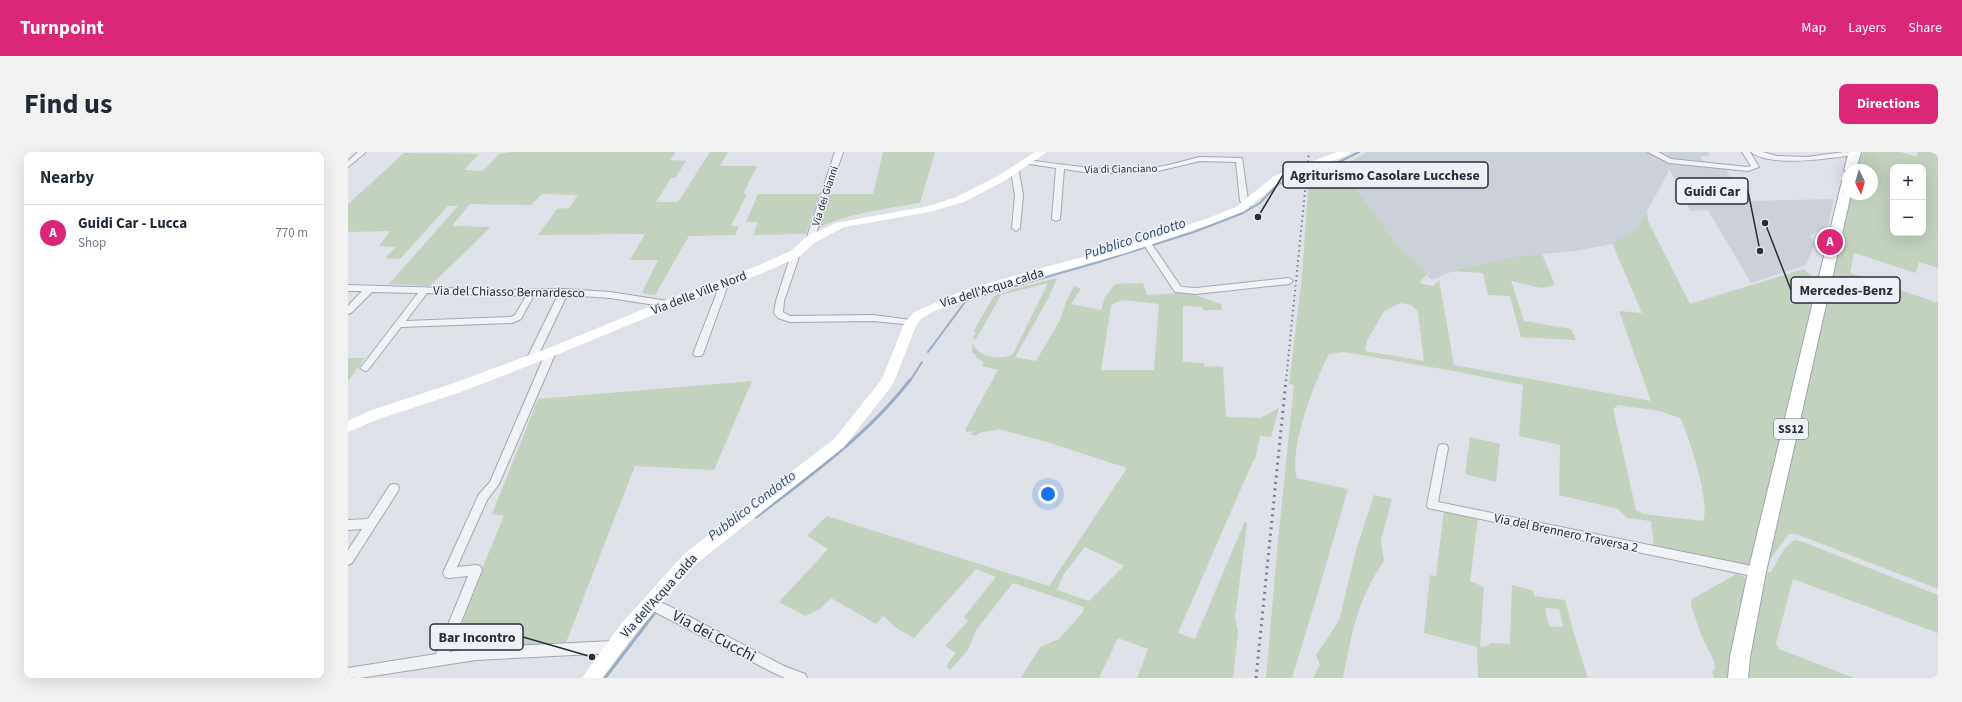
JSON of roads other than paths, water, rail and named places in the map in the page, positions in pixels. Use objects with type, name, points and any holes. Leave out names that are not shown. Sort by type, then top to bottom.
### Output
[{"type":"main road","points":[[1851,164],[1854,152]]},
{"type":"main road","name":"SS12","points":[[1738,678],[1740,657],[1757,572],[1844,200]]},
{"type":"street","points":[[348,165],[362,152]]},
{"type":"street","name":"Via dei Gianni","points":[[810,240],[838,152]]},
{"type":"street","name":"Via delle Ville Nord","points":[[348,427],[374,415],[456,388],[532,360],[795,254],[810,240],[827,230],[853,221],[930,209],[947,204],[994,184],[1015,172],[1042,152]]},
{"type":"street","name":"Via dell'Acqua calda","points":[[591,678],[649,604],[690,559],[840,443],[888,381],[911,323],[918,315],[931,308],[971,292],[1148,246],[1240,209],[1272,182],[1346,152]]},
{"type":"street","points":[[1652,152],[1669,161],[1748,168],[1755,167],[1746,152]]},
{"type":"street","points":[[1755,152],[1777,158],[1807,159],[1854,152]]},
{"type":"street","name":"Via di Cianciano","points":[[1029,162],[1084,170],[1117,171],[1158,169],[1200,159],[1239,160],[1244,201],[1247,204]]},
{"type":"street","points":[[1056,219],[1060,166]]},
{"type":"street","points":[[1015,172],[1019,195],[1016,228]]},
{"type":"street","points":[[1148,246],[1178,290],[1196,291],[1289,281]]},
{"type":"street","points":[[795,254],[780,301],[778,313],[781,316],[790,319],[873,318],[911,323]]},
{"type":"street","points":[[698,354],[725,282]]},
{"type":"street","name":"Via del Chiasso Bernardesco","points":[[348,288],[564,292],[610,295],[668,304]]},
{"type":"street","points":[[348,311],[370,288]]},
{"type":"street","points":[[365,368],[424,290]]},
{"type":"street","points":[[398,324],[512,320],[518,317],[532,292]]},
{"type":"street","points":[[532,360],[564,292]]},
{"type":"street","points":[[441,658],[476,570],[448,573],[483,497],[494,484],[551,352]]},
{"type":"street","name":"Via del Brennero Traversa 2","points":[[1443,448],[1432,505],[1757,572]]},
{"type":"street","points":[[348,560],[394,488]]},
{"type":"street","points":[[348,525],[371,524]]},
{"type":"street","name":"Via dei Cucchi","points":[[649,604],[663,609],[792,677]]},
{"type":"street","points":[[352,675],[441,658],[476,654],[614,648]]},
{"type":"waterway","name":"Pubblico Condotto","points":[[928,352],[965,302],[970,299],[1099,262],[1194,232],[1243,213],[1260,203],[1276,186],[1285,180],[1335,164],[1359,152]]},
{"type":"waterway","name":"Pubblico Condotto","points":[[910,381],[922,362]]},
{"type":"waterway","name":"Pubblico Condotto","points":[[756,517],[838,453],[894,400],[910,380]]},
{"type":"waterway","name":"Pubblico Condotto","points":[[605,678],[657,610]]},
{"type":"railway","points":[[1286,381],[1309,152]]},
{"type":"railway","points":[[1256,678],[1286,380]]},
{"type":"place","name":"Agriturismo Casolare Lucchese","points":[[1258,217]]},
{"type":"place","name":"Mercedes-Benz","points":[[1765,223]]},
{"type":"place","name":"Guidi Car - Lucca","points":[[1830,242]]},
{"type":"place","name":"Guidi Car","points":[[1760,251]]},
{"type":"place","name":"Bar Incontro","points":[[592,657]]}]
